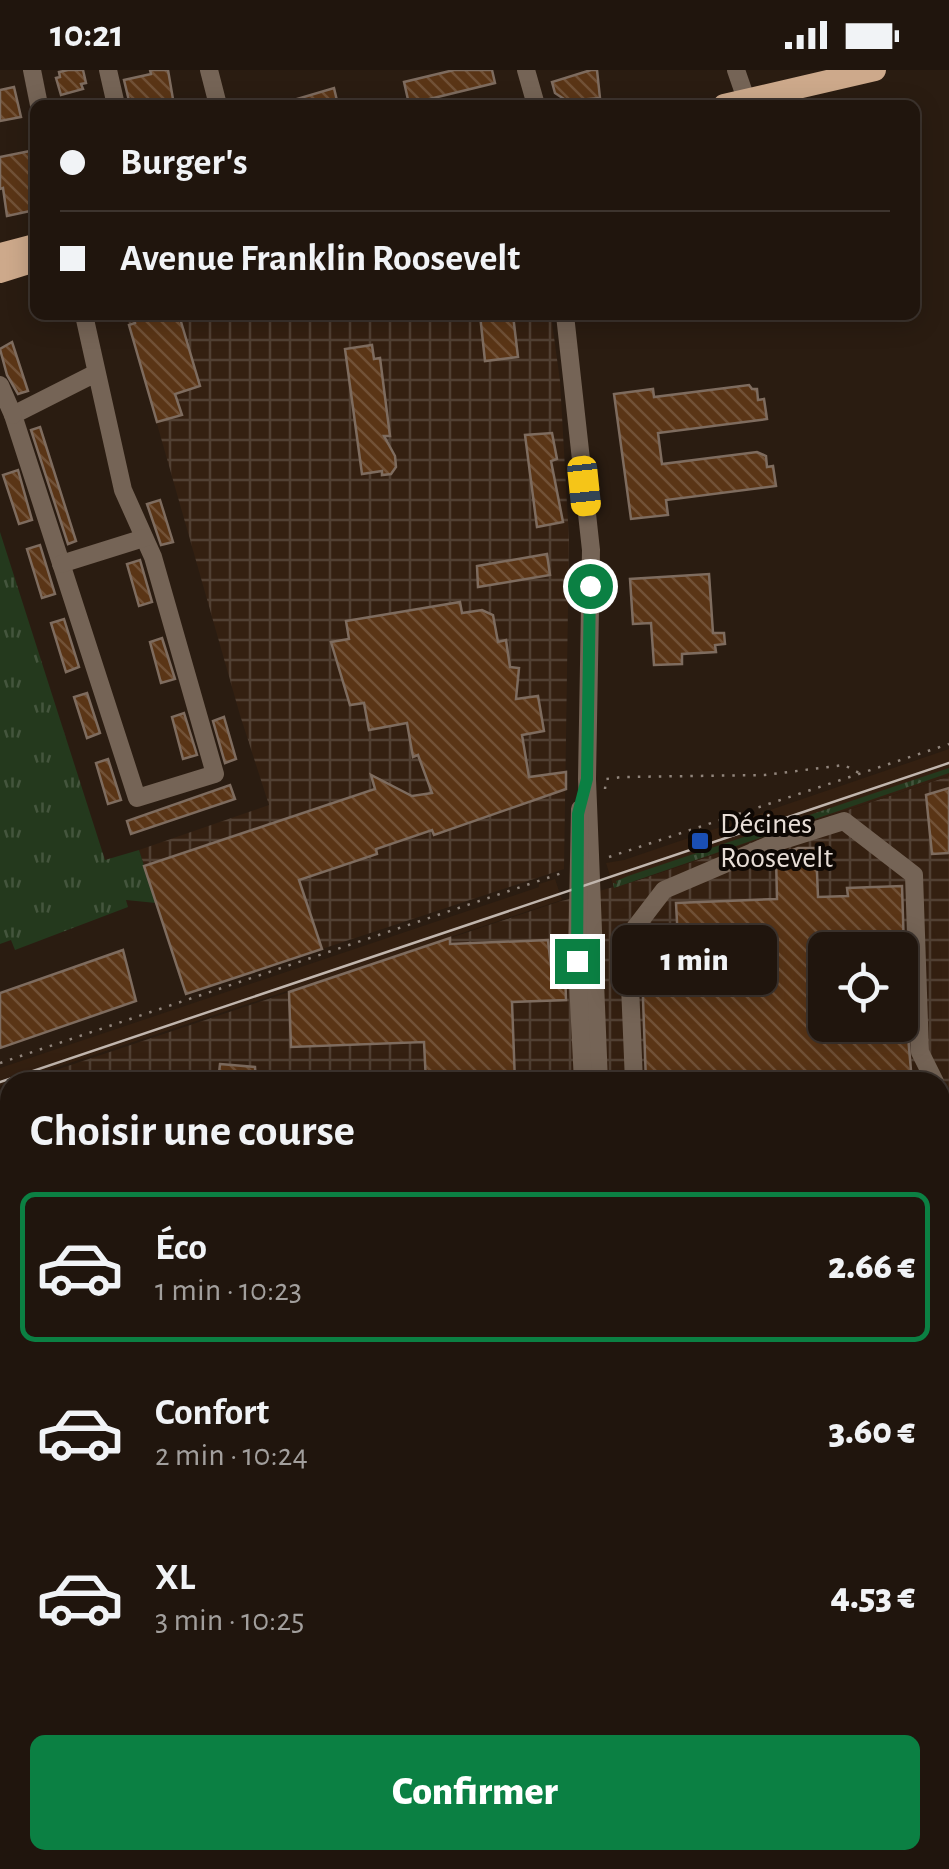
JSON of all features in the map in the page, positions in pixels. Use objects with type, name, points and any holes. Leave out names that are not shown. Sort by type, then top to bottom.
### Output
[{"type":"main road","points":[[744,100],[875,70]]},
{"type":"main road","points":[[0,254],[30,246]]},
{"type":"main road","points":[[0,272],[30,262]]},
{"type":"street","points":[[32,70],[39,100]]},
{"type":"street","points":[[108,70],[115,100]]},
{"type":"street","points":[[209,70],[217,100]]},
{"type":"street","points":[[526,70],[535,100]]},
{"type":"street","points":[[735,100],[736,70]]},
{"type":"street","points":[[0,386],[13,415],[137,798],[215,774],[144,538],[123,490],[85,320]]},
{"type":"street","points":[[566,320],[590,550],[587,779],[591,810],[584,923],[583,1072]]},
{"type":"street","points":[[13,415],[96,374]]},
{"type":"street","points":[[61,564],[144,538]]},
{"type":"street","points":[[634,1072],[628,936],[664,890],[774,843],[844,821],[914,875],[920,1052],[930,1072]]},
{"type":"street","points":[[584,923],[598,1072]]},
{"type":"path","points":[[599,857],[612,858],[949,744]]},
{"type":"path","points":[[604,796],[606,779],[765,775],[844,765],[860,774]]},
{"type":"path","points":[[0,1063],[560,874],[570,866]]},
{"type":"shaded area","points":[[127,320],[552,320],[560,381],[569,539],[564,869],[186,994],[139,850],[269,805]]},
{"type":"shaded area","points":[[949,749],[949,776],[614,888],[606,863]]},
{"type":"shaded area","points":[[949,776],[949,1072],[50,1072],[558,902],[636,881]]},
{"type":"shaded area","points":[[555,879],[562,900],[42,1072],[0,1072],[0,1068]]},
{"type":"green space","points":[[0,532],[105,860],[139,850],[156,903],[126,900],[128,907],[15,950],[11,940],[0,944]]},
{"type":"green space","points":[[949,768],[949,773],[614,888],[613,883],[628,876]]},
{"type":"building","points":[[83,70],[86,83],[81,84],[83,89],[61,95],[56,78],[60,77],[59,72]]},
{"type":"building","points":[[150,70],[168,70],[173,100],[129,100],[124,80],[151,74]]},
{"type":"building","points":[[454,70],[492,70],[495,83],[425,100],[408,100],[404,82]]},
{"type":"building","points":[[597,70],[600,98],[566,100],[555,93],[552,82]]},
{"type":"building","points":[[14,87],[21,117],[0,121],[0,90]]},
{"type":"building","points":[[334,88],[337,100],[294,100]]},
{"type":"building","points":[[30,151],[30,211],[7,216],[3,188],[0,189],[0,157]]},
{"type":"building","points":[[134,320],[180,320],[200,386],[175,394],[182,415],[157,422],[129,325]]},
{"type":"building","points":[[481,320],[514,320],[518,357],[485,361]]},
{"type":"building","points":[[12,342],[28,391],[18,394],[7,375],[0,349]]},
{"type":"building","points":[[372,345],[374,359],[380,358],[390,436],[384,436],[395,456],[396,467],[391,474],[362,474],[345,349]]},
{"type":"building","points":[[749,385],[757,389],[758,400],[764,399],[767,419],[658,433],[662,464],[757,452],[766,456],[767,467],[773,466],[776,486],[666,500],[668,515],[631,519],[614,394],[653,389],[654,397]]},
{"type":"building","points":[[40,427],[76,541],[68,544],[31,430]]},
{"type":"building","points":[[552,433],[557,459],[551,461],[563,522],[537,527],[525,435]]},
{"type":"building","points":[[18,470],[32,520],[19,524],[3,475]]},
{"type":"building","points":[[160,500],[173,542],[161,545],[147,504]]},
{"type":"building","points":[[40,545],[55,594],[42,598],[27,549]]},
{"type":"building","points":[[547,554],[550,575],[478,587],[477,566]]},
{"type":"building","points":[[140,560],[152,602],[139,606],[127,564]]},
{"type":"building","points":[[709,574],[713,633],[724,633],[725,644],[715,645],[716,652],[682,654],[682,664],[654,665],[651,623],[633,624],[630,579]]},
{"type":"building","points":[[460,602],[462,613],[482,610],[493,615],[498,642],[506,640],[510,667],[519,668],[516,699],[538,696],[544,731],[522,735],[529,777],[566,772],[566,789],[434,835],[432,830],[376,849],[377,854],[299,880],[322,949],[186,994],[144,866],[375,789],[371,775],[412,796],[432,793],[418,755],[413,757],[407,723],[369,730],[364,703],[350,705],[331,642],[349,639],[346,621]]},
{"type":"building","points":[[64,619],[79,667],[66,672],[51,623]]},
{"type":"building","points":[[162,638],[175,679],[161,683],[150,642]]},
{"type":"building","points":[[87,693],[100,733],[87,738],[74,697]]},
{"type":"building","points":[[184,713],[197,755],[183,759],[172,717]]},
{"type":"building","points":[[224,717],[236,759],[225,763],[213,721]]},
{"type":"building","points":[[108,759],[121,800],[108,804],[96,763]]},
{"type":"building","points":[[230,785],[235,799],[131,834],[127,821]]},
{"type":"building","points":[[949,788],[949,853],[932,854],[926,795]]},
{"type":"building","points":[[798,848],[816,848],[818,897],[848,896],[847,888],[902,886],[903,932],[808,932],[808,1042],[908,1042],[911,1072],[646,1072],[641,943],[678,941],[676,903],[777,899],[776,856]]},
{"type":"building","points":[[450,938],[450,944],[548,940],[551,967],[565,967],[566,1000],[512,1002],[515,1072],[426,1072],[424,1042],[291,1047],[289,992]]},
{"type":"building","points":[[123,950],[136,1001],[0,1048],[0,993]]},
{"type":"building","points":[[220,1064],[255,1067],[255,1072],[219,1072]]},
{"type":"tram line","points":[[30,1072],[949,763]]},
{"type":"place","name":"Décines Roosevelt","points":[[700,841]]},
{"type":"route","points":[[577,961],[578,814],[587,779],[590,586]]}]
